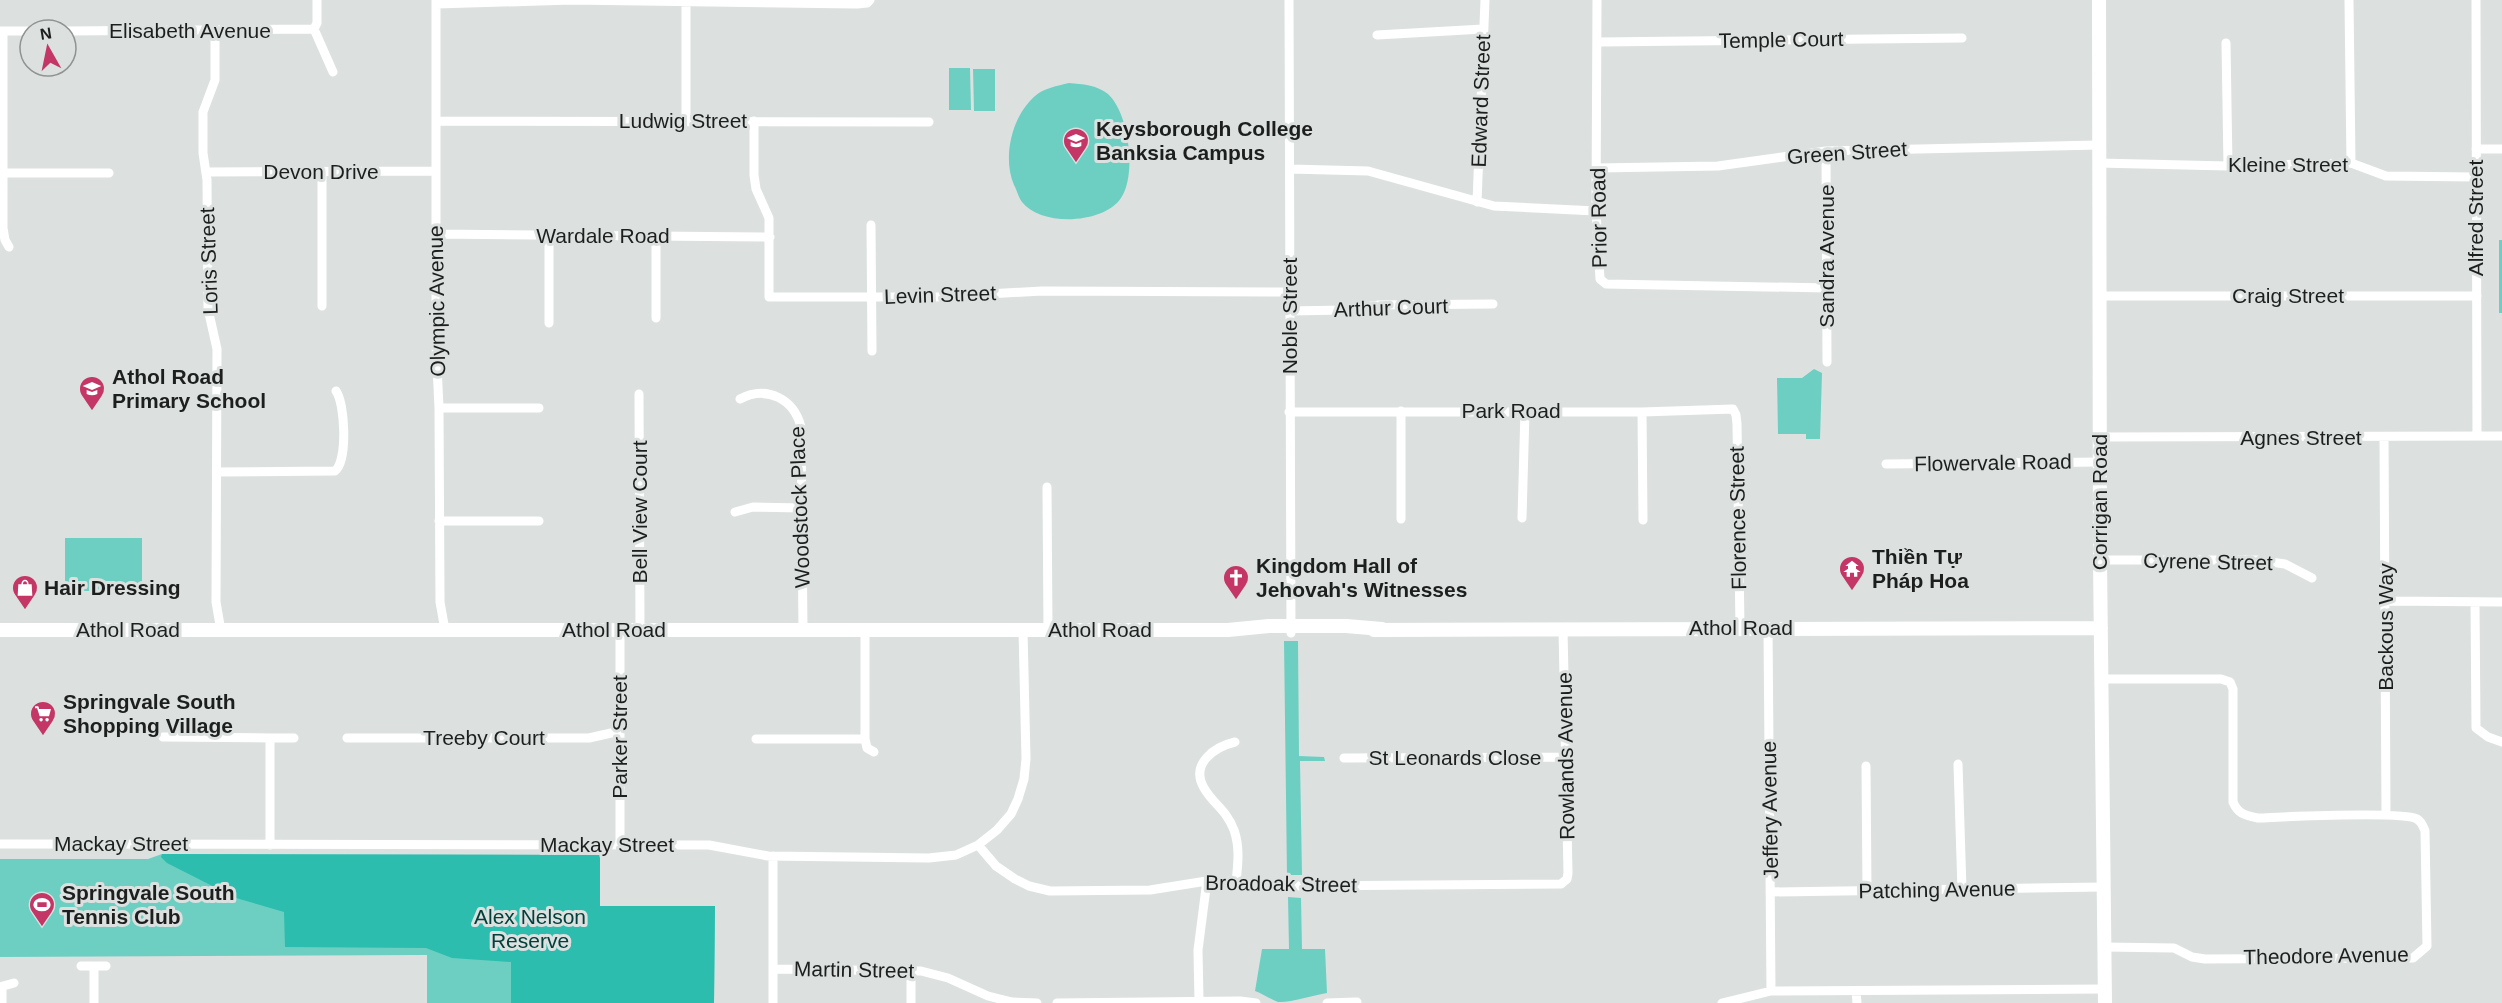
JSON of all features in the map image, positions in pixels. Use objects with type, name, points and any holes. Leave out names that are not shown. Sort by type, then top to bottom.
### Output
[{"type":"main road","name":"Corrigan Road","points":[[2098,0],[2100,560],[2105,996]]},
{"type":"main road","name":"Athol Road","points":[[0,630],[1228,630],[1257,633],[1291,629],[1346,633],[1382,629],[2101,628]]},
{"type":"street","points":[[317,0],[314,29],[333,72]]},
{"type":"street","points":[[436,2],[572,0],[857,4],[867,3],[870,0]]},
{"type":"street","name":"Noble Street","points":[[1289,0],[1291,629]]},
{"type":"street","name":"Edward Street","points":[[1478,202],[1485,0]]},
{"type":"street","name":"Prior Road","points":[[1598,0],[1596,212],[1600,279],[1606,284],[1828,288]]},
{"type":"street","points":[[2349,0],[2351,163]]},
{"type":"street","name":"Alfred Street","points":[[2476,0],[2477,436]]},
{"type":"street","name":"Olympic Avenue","points":[[436,2],[439,630]]},
{"type":"street","points":[[686,121],[693,2]]},
{"type":"street","name":"Elisabeth Avenue","points":[[78,31],[215,32],[314,29]]},
{"type":"street","points":[[1377,35],[1483,29]]},
{"type":"street","points":[[9,247],[3,228],[5,173],[2,31],[18,31]]},
{"type":"street","name":"Loris Street","points":[[215,32],[215,80],[203,112],[203,159],[206,172],[208,309],[217,349],[216,631]]},
{"type":"street","name":"Temple Court","points":[[1599,42],[1962,38]]},
{"type":"street","points":[[2226,43],[2228,166]]},
{"type":"street","name":"Ludwig Street","points":[[436,121],[929,122]]},
{"type":"street","name":"Levin Street","points":[[754,121],[753,175],[756,189],[769,218],[769,297],[873,297],[1042,291],[1289,292]]},
{"type":"street","name":"Green Street","points":[[1598,168],[1718,166],[1826,151],[2098,145]]},
{"type":"street","points":[[2476,148],[2502,149]]},
{"type":"street","name":"Sandra Avenue","points":[[1826,151],[1827,362]]},
{"type":"street","name":"Kleine Street","points":[[2098,164],[2228,166],[2351,163],[2386,176],[2475,177]]},
{"type":"street","points":[[1290,169],[1368,171],[1478,202],[1512,208],[1596,212]]},
{"type":"street","name":"Devon Drive","points":[[206,172],[436,171]]},
{"type":"street","points":[[322,172],[322,306]]},
{"type":"street","points":[[5,173],[109,173]]},
{"type":"street","points":[[871,225],[872,351]]},
{"type":"street","name":"Wardale Road","points":[[436,234],[770,237]]},
{"type":"street","points":[[549,236],[549,322]]},
{"type":"street","points":[[656,237],[656,318]]},
{"type":"street","name":"Craig Street","points":[[2099,296],[2477,296]]},
{"type":"street","name":"Arthur Court","points":[[1289,311],[1345,310],[1379,304],[1492,304]]},
{"type":"street","points":[[218,472],[335,471],[341,465],[343,454],[342,408],[336,391]]},
{"type":"street","name":"Woodstock Place","points":[[740,399],[757,393],[771,394],[789,403],[797,414],[802,433],[803,630]]},
{"type":"street","name":"Bell View Court","points":[[639,394],[640,630]]},
{"type":"street","points":[[439,408],[539,408]]},
{"type":"street","name":"Park Road","points":[[1289,412],[1642,412],[1733,409]]},
{"type":"street","name":"Florence Street","points":[[1733,409],[1737,424],[1740,628]]},
{"type":"street","points":[[1401,411],[1401,519]]},
{"type":"street","points":[[1522,518],[1525,411]]},
{"type":"street","points":[[1642,412],[1643,520]]},
{"type":"street","name":"Agnes Street","points":[[2100,437],[2502,436]]},
{"type":"street","name":"Backous Way","points":[[2384,438],[2386,815]]},
{"type":"street","name":"Flowervale Road","points":[[1886,464],[2100,462]]},
{"type":"street","points":[[1047,488],[1048,630]]},
{"type":"street","points":[[735,512],[753,507],[803,508]]},
{"type":"street","points":[[440,521],[539,521]]},
{"type":"street","name":"Cyrene Street","points":[[2100,560],[2256,560],[2285,564],[2312,578]]},
{"type":"street","points":[[2386,601],[2502,602]]},
{"type":"street","points":[[2475,602],[2476,728],[2488,737],[2502,742]]},
{"type":"street","name":"Jeffery Avenue","points":[[1768,628],[1771,991]]},
{"type":"street","name":"Rowlands Avenue","points":[[1563,629],[1568,873],[1565,882]]},
{"type":"street","name":"Parker Street","points":[[620,630],[620,845]]},
{"type":"street","points":[[865,630],[865,739],[867,748],[874,752]]},
{"type":"street","name":"Mackay Street","points":[[0,844],[718,845],[773,856],[938,858],[956,855],[978,845],[997,830],[1011,814],[1024,779],[1026,759],[1023,630]]},
{"type":"street","points":[[2102,679],[2221,679],[2230,682],[2238,672]]},
{"type":"street","name":"Theodore Avenue","points":[[2105,947],[2174,948],[2192,957],[2205,959],[2413,958],[2427,946],[2425,831],[2417,819],[2386,815],[2258,818],[2245,815],[2237,810],[2233,802],[2232,789],[2233,688],[2230,682]]},
{"type":"street","name":"Treeby Court","points":[[347,738],[589,738],[620,731]]},
{"type":"street","points":[[163,737],[294,738]]},
{"type":"street","points":[[270,738],[270,845]]},
{"type":"street","points":[[756,739],[865,739]]},
{"type":"street","points":[[1235,742],[1207,756],[1201,766],[1200,775],[1206,792],[1226,814],[1235,832],[1238,849],[1236,882]]},
{"type":"street","name":"St Leonards Close","points":[[1344,758],[1566,757]]},
{"type":"street","points":[[1958,764],[1962,890]]},
{"type":"street","points":[[1866,766],[1867,891]]},
{"type":"street","name":"Broadoak Street","points":[[978,845],[1004,872],[1039,890],[1075,892],[1150,890],[1207,880],[1291,886],[1556,885],[1565,882]]},
{"type":"street","points":[[773,856],[773,1003]]},
{"type":"street","points":[[1199,1001],[1199,943],[1207,880]]},
{"type":"street","name":"Patching Avenue","points":[[1770,892],[2104,888]]},
{"type":"street","points":[[81,966],[106,966]]},
{"type":"street","points":[[94,966],[94,1003]]},
{"type":"street","name":"Martin Street","points":[[773,969],[910,970],[938,975],[999,1000],[1037,1003]]},
{"type":"street","points":[[910,970],[911,1003]]},
{"type":"street","points":[[2,1003],[1,987],[14,983]]},
{"type":"street","points":[[1856,990],[1857,1003]]},
{"type":"street","points":[[1728,1003],[1771,991],[1856,990],[2105,996]]},
{"type":"street","points":[[1962,992],[1962,1003]]},
{"type":"street","points":[[1057,1003],[1199,1001],[1256,1003]]},
{"type":"street","points":[[1327,1003],[1357,1002]]},
{"type":"green space","points":[[949,68],[970,68],[971,110],[949,110]]},
{"type":"green space","points":[[973,69],[995,69],[995,111],[974,111]]},
{"type":"green space","points":[[1069,83],[1099,89],[1108,94],[1115,103],[1126,129],[1129,174],[1121,198],[1113,207],[1087,217],[1057,219],[1031,210],[1019,198],[1011,174],[1009,150],[1015,126],[1027,104],[1042,91]]},
{"type":"green space","points":[[2499,240],[2502,240],[2502,313],[2499,313]]},
{"type":"green space","points":[[1814,369],[1822,373],[1820,439],[1806,439],[1806,434],[1778,434],[1777,378],[1802,378]]},
{"type":"green space","points":[[65,538],[142,538],[142,591],[65,591]]},
{"type":"green space","points":[[1284,641],[1298,641],[1299,756],[1324,757],[1325,761],[1300,761],[1302,875],[1287,875]]},
{"type":"green space","name":"Alex Nelson Reserve","points":[[162,854],[600,855],[600,906],[715,906],[714,1003],[427,1003],[427,955],[0,957],[0,859],[148,859]]},
{"type":"green space","name":"Alex Nelson Reserve","points":[[162,854],[600,855],[600,906],[715,906],[714,1003],[511,1003],[511,962],[452,958],[426,948],[285,947],[284,912],[236,898],[167,863],[161,857]]},
{"type":"green space","points":[[1288,897],[1301,898],[1302,949],[1325,949],[1327,993],[1278,1002],[1255,991],[1262,949],[1289,949]]},
{"type":"place","name":"Keysborough College Banksia Campus","points":[[1076,164]]},
{"type":"place","name":"Athol Road Primary School","points":[[92,412]]},
{"type":"place","name":"Thiền Tự Pháp Hoa","points":[[1852,592]]},
{"type":"place","name":"Kingdom Hall of Jehovah's Witnesses","points":[[1236,601]]},
{"type":"place","name":"Hair Dressing","points":[[25,611]]},
{"type":"place","name":"Springvale South Shopping Village","points":[[43,737]]},
{"type":"place","name":"Springvale South Tennis Club","points":[[42,928]]}]
